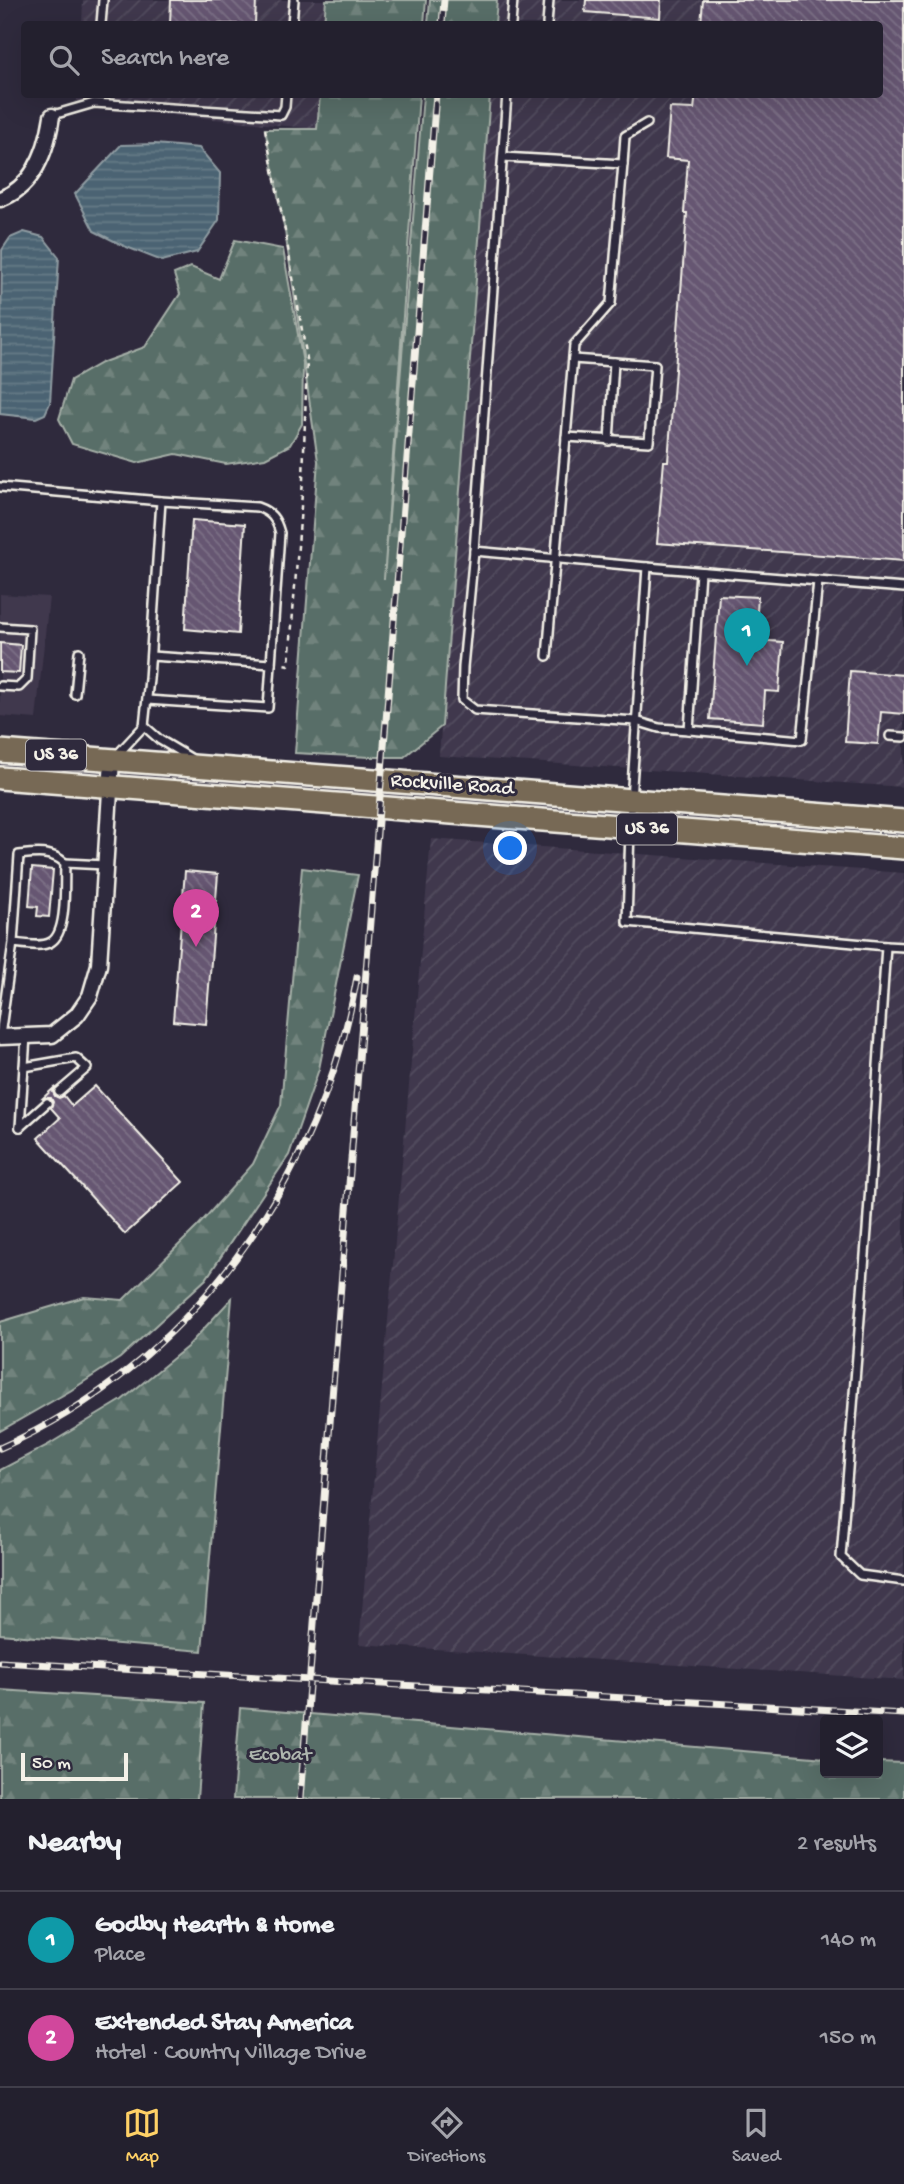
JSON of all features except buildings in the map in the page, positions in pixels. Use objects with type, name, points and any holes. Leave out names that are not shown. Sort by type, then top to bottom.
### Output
[{"type":"main road","name":"Rockville Road","points":[[0,751],[904,821]]},
{"type":"main road","name":"Rockville Road","points":[[0,778],[904,848]]},
{"type":"street","points":[[0,199],[19,190],[29,178],[44,150],[52,116]]},
{"type":"street","points":[[0,1037],[52,1035],[77,1015],[90,996],[99,965],[112,760]]},
{"type":"lane","points":[[101,21],[103,0]]},
{"type":"lane","points":[[292,21],[294,0]]},
{"type":"lane","points":[[511,21],[513,0]]},
{"type":"lane","points":[[547,21],[548,0]]},
{"type":"lane","points":[[52,116],[94,99],[281,115],[286,98]]},
{"type":"lane","points":[[507,98],[462,700],[475,710],[636,721],[659,728],[802,740],[817,581]]},
{"type":"lane","points":[[547,656],[574,345],[611,303],[625,136],[647,123]]},
{"type":"lane","points":[[503,156],[623,164]]},
{"type":"lane","points":[[566,437],[649,442],[655,365],[573,359]]},
{"type":"lane","points":[[610,441],[614,362]]},
{"type":"lane","points":[[0,487],[257,507],[267,510],[273,516],[280,533],[268,708],[147,700]]},
{"type":"lane","points":[[112,760],[144,726],[161,501]]},
{"type":"lane","points":[[474,551],[904,588]]},
{"type":"lane","points":[[647,567],[631,800],[627,922],[904,947]]},
{"type":"lane","points":[[689,730],[700,572]]},
{"type":"lane","points":[[0,627],[30,629],[27,678],[19,687],[0,686]]},
{"type":"lane","points":[[75,694],[79,652]]},
{"type":"lane","points":[[151,656],[271,664]]},
{"type":"lane","points":[[144,726],[160,740],[207,767]]},
{"type":"lane","points":[[890,736],[904,737]]},
{"type":"lane","points":[[0,1037],[13,943],[19,855],[36,852],[58,856],[65,863],[104,865]]},
{"type":"lane","points":[[13,943],[50,943],[60,933],[65,863]]},
{"type":"lane","points":[[886,946],[841,1558],[860,1575],[904,1581]]},
{"type":"lane","points":[[26,1036],[20,1127],[47,1103]]},
{"type":"lane","points":[[24,1067],[76,1058],[87,1068],[60,1092]]},
{"type":"path","points":[[265,129],[307,359],[303,480],[289,665],[271,664]]},
{"type":"shaded area","points":[[83,0],[326,0],[324,21],[82,21]]},
{"type":"shaded area","points":[[497,0],[904,0],[904,787],[439,756],[490,98],[883,98],[883,21],[495,21]]},
{"type":"shaded area","points":[[77,98],[320,98],[318,129],[77,106]]},
{"type":"shaded area","points":[[0,594],[49,597],[36,719],[0,716]]},
{"type":"shaded area","points":[[431,839],[904,873],[904,1680],[359,1644]]},
{"type":"green space","points":[[326,0],[426,0],[424,21],[324,21]]},
{"type":"green space","points":[[430,0],[497,0],[495,21],[428,21]]},
{"type":"green space","points":[[320,98],[419,98],[384,579],[423,98],[490,98],[442,726],[404,757],[295,753],[318,461],[285,231],[265,129],[317,129]]},
{"type":"green space","points":[[235,240],[283,249],[303,363],[302,424],[290,445],[265,458],[226,464],[176,454],[137,463],[72,444],[59,419],[71,380],[101,363],[145,347],[180,294],[174,274],[191,267],[219,279]]},
{"type":"green space","points":[[302,868],[358,875],[319,1069],[289,1155],[206,1279],[120,1358],[70,1391],[0,1431],[0,1322],[84,1297],[123,1300],[197,1227],[253,1164],[281,1105]]},
{"type":"green space","points":[[232,1298],[202,1651],[0,1634],[0,1470],[122,1400],[187,1347]]},
{"type":"green space","points":[[0,1690],[204,1703],[197,1799],[0,1799]]},
{"type":"green space","name":"Ecobat","points":[[240,1708],[820,1758],[820,1778],[883,1778],[883,1762],[904,1763],[904,1799],[233,1799]]},
{"type":"water","points":[[155,144],[199,148],[220,173],[219,220],[197,252],[162,261],[94,231],[75,194],[121,145]]},
{"type":"water","points":[[24,232],[43,237],[59,257],[50,403],[45,414],[36,418],[0,414],[2,250],[10,238]]},
{"type":"railway","points":[[442,21],[444,0]]},
{"type":"railway","points":[[300,1799],[436,98]]},
{"type":"railway","points":[[0,1448],[68,1412],[131,1368],[187,1316],[237,1257],[279,1193],[313,1124],[339,1052],[357,977]]},
{"type":"railway","points":[[0,1662],[904,1714]]},
{"type":"place","name":"Godby Hearth & Home","points":[[747,666]]},
{"type":"place","name":"Extended Stay America","points":[[196,947]]}]
